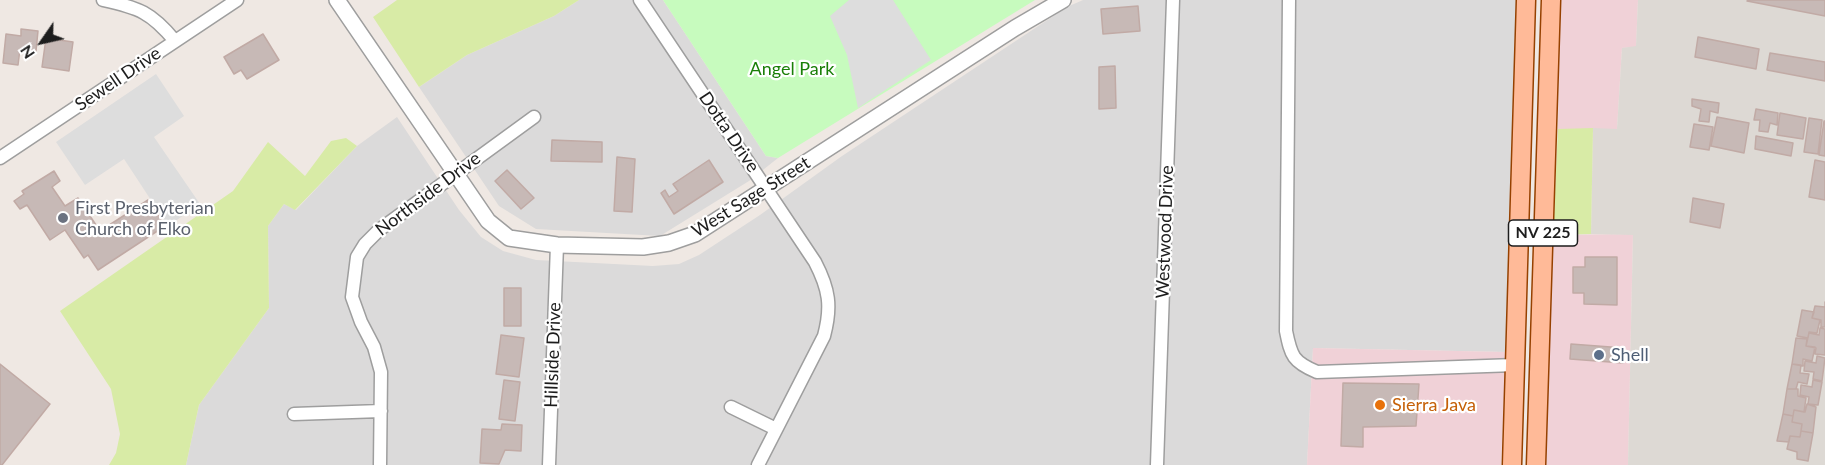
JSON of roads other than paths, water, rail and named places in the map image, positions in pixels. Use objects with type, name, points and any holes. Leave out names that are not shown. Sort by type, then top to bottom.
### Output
[{"type":"main road","name":"NV 225","points":[[1512,465],[1526,0]]},
{"type":"main road","name":"NV 225","points":[[1536,465],[1551,0]]},
{"type":"street","points":[[103,0],[127,5],[143,12],[160,23],[175,41]]},
{"type":"street","name":"Sewell Drive","points":[[0,158],[237,0]]},
{"type":"street","name":"West Sage Street","points":[[337,0],[488,221],[510,238],[557,245],[643,247],[669,243],[695,234],[1015,28],[1063,0]]},
{"type":"street","name":"Dotta Drive","points":[[640,0],[815,261],[828,296],[829,316],[824,336],[758,465]]},
{"type":"street","name":"Westwood Drive","points":[[1157,465],[1173,0]]},
{"type":"street","points":[[1289,0],[1286,331],[1290,351],[1302,365],[1317,372],[1515,365]]},
{"type":"street","name":"Northside Drive","points":[[380,465],[381,372],[374,347],[361,322],[352,297],[357,257],[365,244],[379,230],[534,117]]},
{"type":"street","name":"Hillside Drive","points":[[549,465],[557,245]]},
{"type":"street","points":[[731,406],[776,429]]},
{"type":"street","points":[[294,414],[381,411]]},
{"type":"place","name":"First Presbyterian Church of Elko","points":[[63,218]]},
{"type":"place","name":"Shell","points":[[1599,355]]},
{"type":"place","name":"Sierra Java","points":[[1380,405]]},
{"type":"park label","name":"Angel Park","points":[[792,69]]}]
